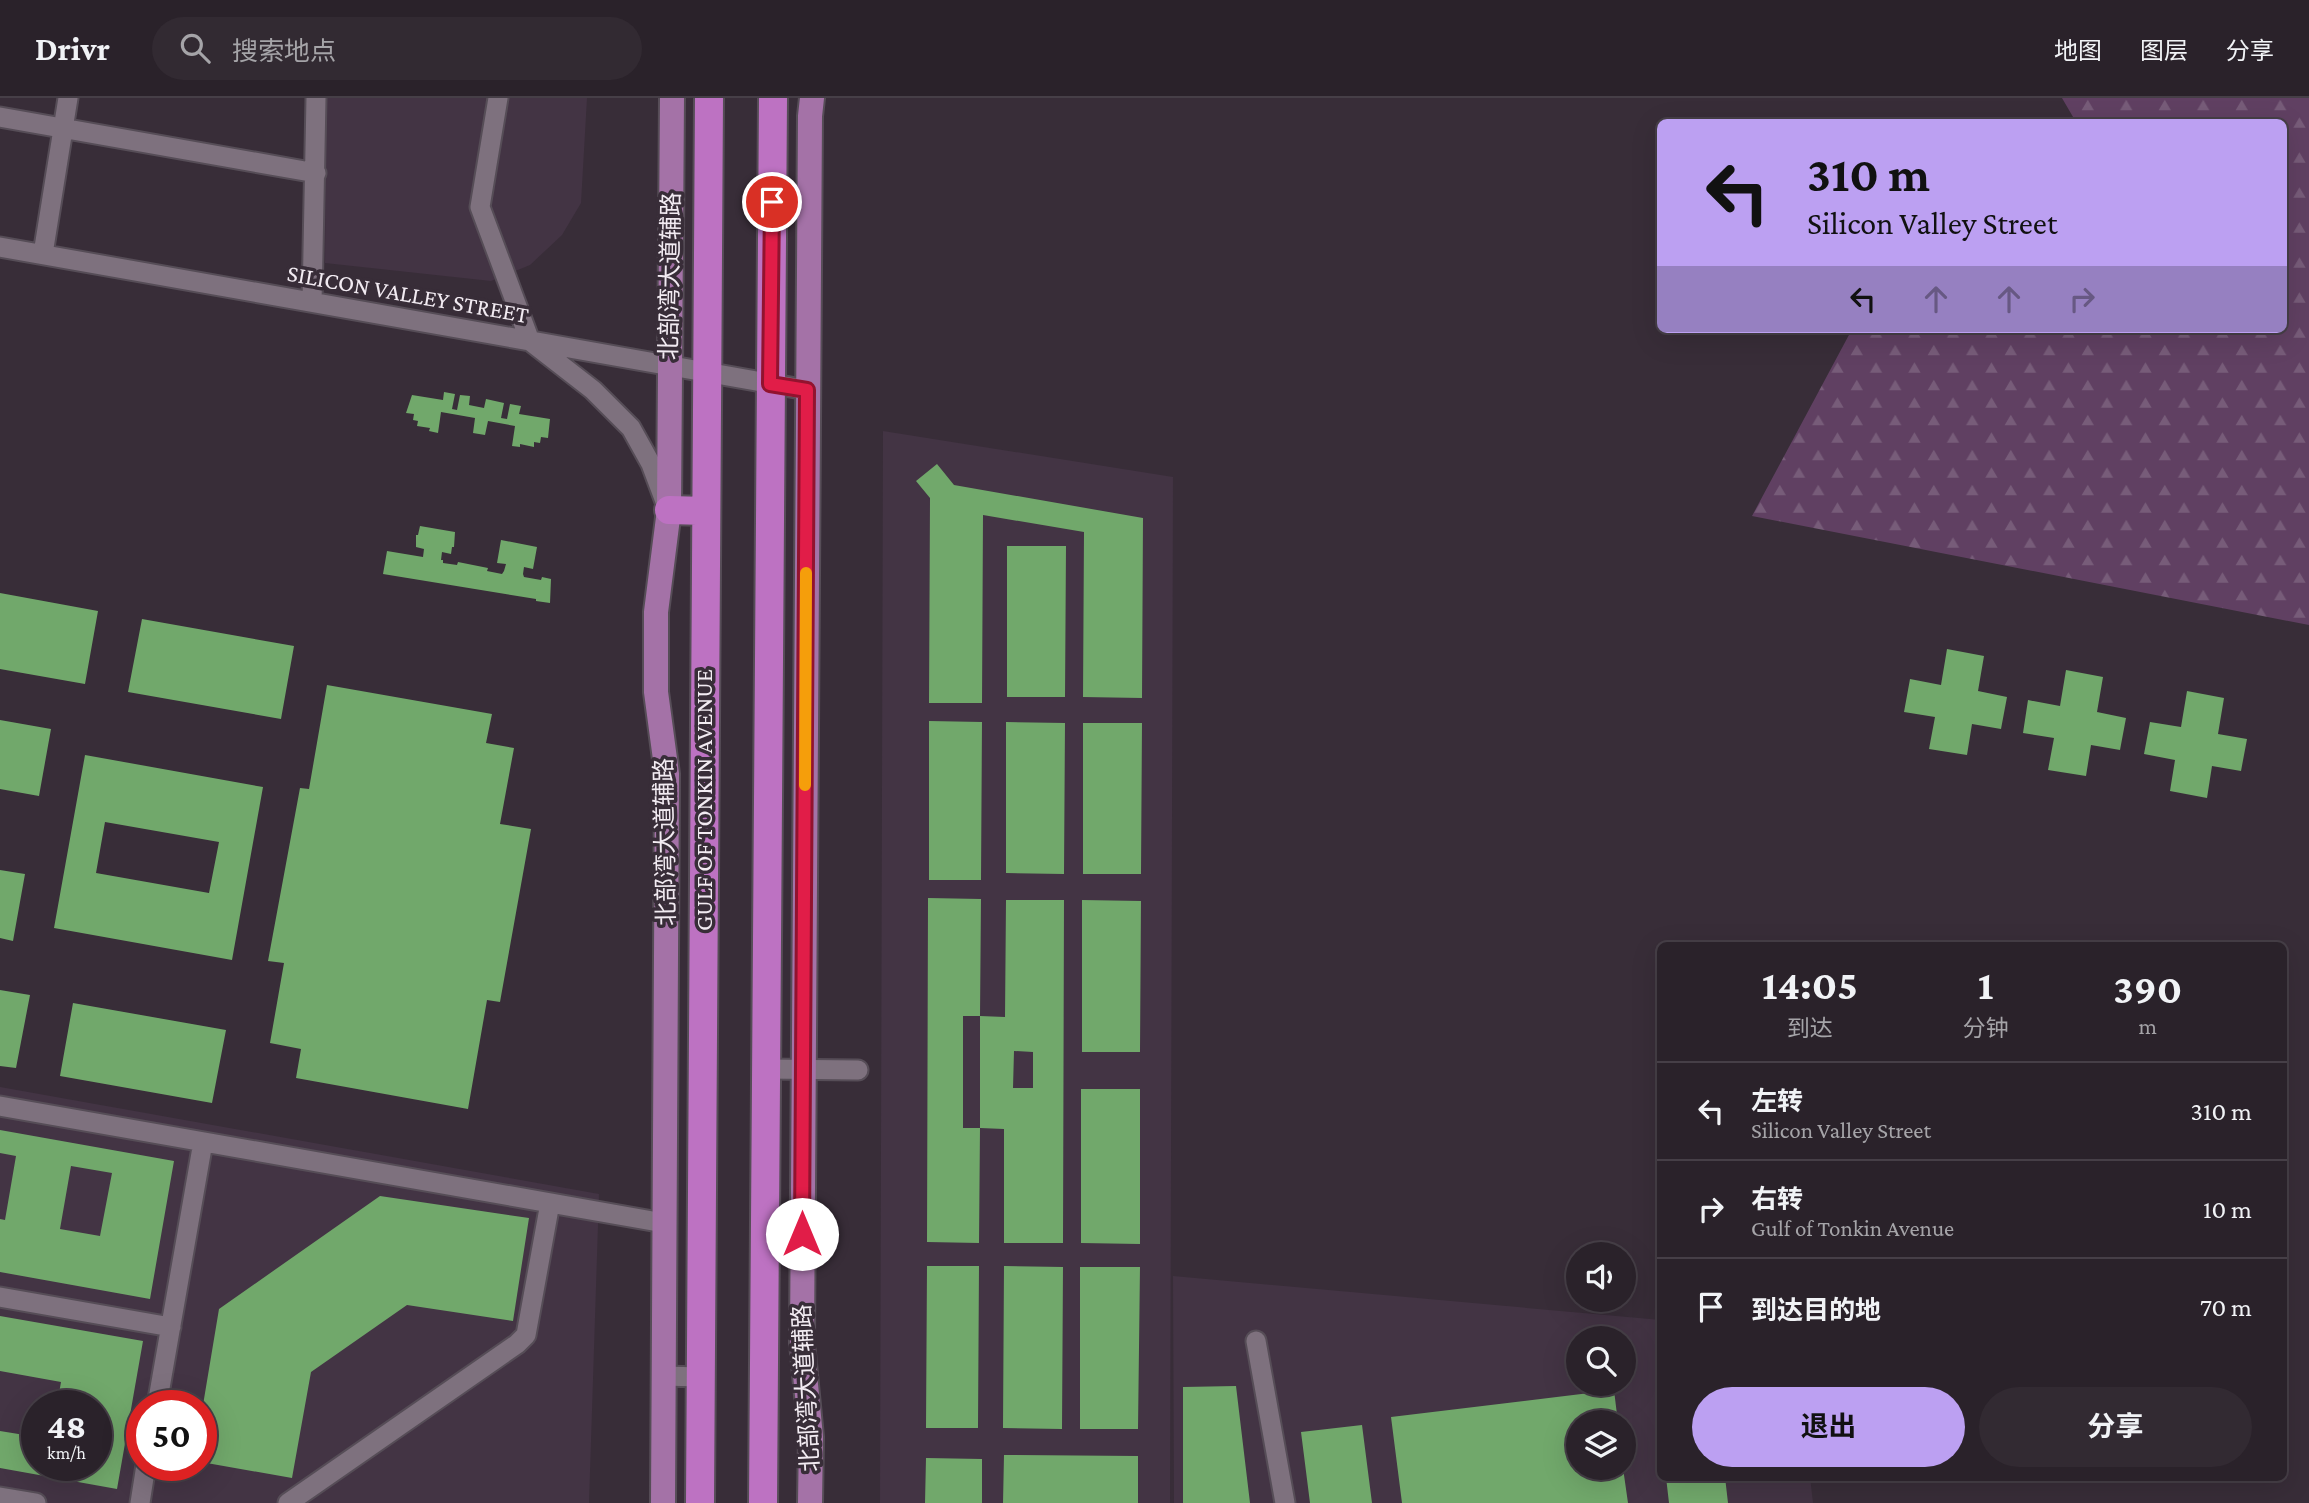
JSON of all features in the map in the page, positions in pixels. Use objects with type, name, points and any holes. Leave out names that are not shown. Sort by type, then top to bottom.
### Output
[{"type":"highway","name":"GULF OF TONKIN AVENUE","points":[[700,1503],[709,98]]},
{"type":"highway","points":[[764,1503],[773,98]]},
{"type":"highway","points":[[669,510],[706,510]]},
{"type":"highway","points":[[764,1464],[775,1503]]},
{"type":"main road","name":"北部湾大道辅路","points":[[663,1503],[667,774],[656,692],[656,612],[669,510],[672,98]]},
{"type":"main road","name":"北部湾大道辅路","points":[[810,1503],[811,1437],[802,1343],[807,390],[812,98]]},
{"type":"street","points":[[43,254],[68,98]]},
{"type":"street","points":[[312,302],[316,98]]},
{"type":"street","points":[[498,98],[480,207],[530,341],[593,390],[631,428],[652,464],[669,510]]},
{"type":"street","points":[[0,117],[316,173]]},
{"type":"street","name":"SILICON VALLEY STREET","points":[[0,247],[807,390]]},
{"type":"street","points":[[766,1069],[858,1070]]},
{"type":"street","points":[[0,1106],[664,1223]]},
{"type":"street","points":[[160,1390],[203,1142]]},
{"type":"street","points":[[288,1503],[517,1344],[526,1335],[550,1203]]},
{"type":"street","points":[[0,1297],[171,1327]]},
{"type":"street","points":[[1256,1341],[1285,1503]]},
{"type":"street","points":[[663,1376],[701,1377]]},
{"type":"street","points":[[139,1503],[143,1481]]},
{"type":"street","points":[[0,1497],[36,1503]]},
{"type":"shaded area","points":[[326,98],[587,98],[581,203],[562,235],[530,265],[491,281],[325,263]]},
{"type":"shaded area","points":[[883,431],[1173,477],[1170,1503],[880,1503]]},
{"type":"shaded area","points":[[0,1087],[599,1194],[589,1503],[0,1503]]},
{"type":"shaded area","points":[[1173,1276],[1657,1320],[1657,1481],[1810,1481],[1813,1503],[1174,1503]]},
{"type":"green space","points":[[2062,98],[2309,98],[2309,625],[1752,516],[1850,333],[2287,333],[2287,119],[2074,119]]},
{"type":"building","points":[[444,392],[455,394],[452,409],[457,410],[460,395],[470,396],[469,405],[484,408],[486,399],[504,403],[501,418],[507,419],[510,404],[521,406],[519,414],[550,419],[548,438],[541,437],[540,443],[534,442],[534,447],[520,444],[520,447],[512,446],[515,426],[488,421],[485,435],[473,433],[475,418],[441,412],[438,433],[429,431],[430,428],[417,426],[418,421],[413,420],[414,414],[406,413],[412,395],[443,400]]},
{"type":"building","points":[[937,464],[954,485],[1143,518],[1142,698],[1083,697],[1084,532],[983,515],[982,703],[929,703],[930,498],[916,481]]},
{"type":"building","points":[[420,526],[455,532],[451,554],[442,552],[443,563],[457,565],[458,562],[488,568],[487,571],[502,574],[506,564],[497,563],[501,540],[537,547],[533,569],[524,567],[523,574],[524,577],[551,579],[550,603],[383,574],[387,551],[423,557],[424,549],[416,547],[416,535]]},
{"type":"building","points":[[1007,546],[1066,546],[1065,697],[1007,697]]},
{"type":"building","points":[[0,593],[98,611],[85,684],[0,669]]},
{"type":"building","points":[[142,619],[294,646],[281,719],[128,692]]},
{"type":"building","points":[[1947,649],[1984,656],[1978,691],[2007,697],[2001,729],[1972,724],[1967,755],[1929,749],[1935,717],[1904,712],[1910,679],[1941,685]]},
{"type":"building","points":[[2066,670],[2103,677],[2097,712],[2126,718],[2120,750],[2091,745],[2086,776],[2048,770],[2054,738],[2023,733],[2028,700],[2060,706]]},
{"type":"building","points":[[327,685],[492,714],[486,743],[514,748],[500,824],[531,829],[500,1002],[487,1000],[468,1109],[296,1078],[301,1049],[270,1043],[284,963],[268,961],[300,788],[309,789]]},
{"type":"building","points":[[2187,691],[2224,698],[2218,734],[2247,739],[2241,771],[2212,766],[2207,798],[2170,791],[2175,760],[2144,754],[2150,722],[2181,727]]},
{"type":"building","points":[[0,720],[51,729],[39,796],[0,789]]},
{"type":"building","points":[[929,721],[982,722],[981,880],[929,880]]},
{"type":"building","points":[[1006,722],[1065,723],[1064,874],[1006,873]]},
{"type":"building","points":[[1083,723],[1142,723],[1141,874],[1083,874]]},
{"type":"building","points":[[85,755],[263,787],[232,960],[54,928]],"holes":[[[105,822],[219,842],[209,893],[96,873]]]},
{"type":"building","points":[[0,870],[25,874],[13,941],[0,938]]},
{"type":"building","points":[[928,898],[981,899],[980,1016],[963,1016],[963,1128],[980,1128],[979,1243],[927,1242]]},
{"type":"building","points":[[1006,900],[1064,900],[1063,1243],[1004,1243],[1004,1129],[980,1128],[980,1016],[1005,1017]],"holes":[[[1014,1051],[1033,1052],[1033,1088],[1013,1088]]]},
{"type":"building","points":[[1082,900],[1141,901],[1140,1052],[1082,1052]]},
{"type":"building","points":[[0,990],[30,995],[16,1068],[0,1066]]},
{"type":"building","points":[[73,1003],[226,1030],[212,1103],[60,1076]]},
{"type":"building","points":[[1081,1089],[1140,1089],[1140,1244],[1081,1243]]},
{"type":"building","points":[[0,1130],[174,1161],[150,1299],[0,1272],[0,1219],[5,1220],[16,1156],[0,1153]],"holes":[[[71,1166],[112,1173],[100,1236],[60,1229]]]},
{"type":"building","points":[[380,1196],[529,1218],[513,1321],[407,1305],[311,1372],[292,1478],[217,1465],[217,1390],[206,1390],[219,1309]]},
{"type":"building","points":[[927,1266],[979,1266],[978,1428],[926,1428]]},
{"type":"building","points":[[1004,1266],[1063,1267],[1062,1429],[1003,1428]]},
{"type":"building","points":[[1080,1267],[1140,1267],[1138,1429],[1080,1429]]},
{"type":"building","points":[[0,1316],[143,1341],[134,1390],[126,1390],[126,1438],[117,1489],[72,1481],[112,1481],[112,1390],[60,1390],[61,1382],[0,1371]]},
{"type":"building","points":[[1236,1386],[1250,1503],[1183,1503],[1183,1387]]},
{"type":"building","points":[[1566,1396],[1615,1396],[1616,1410],[1566,1410],[1566,1480],[1625,1480],[1628,1503],[1402,1503],[1391,1417]]},
{"type":"building","points":[[1362,1425],[1372,1503],[1310,1503],[1301,1432]]},
{"type":"building","points":[[0,1431],[21,1434],[21,1472],[0,1468]]},
{"type":"building","points":[[1004,1455],[1138,1456],[1138,1503],[1003,1503]]},
{"type":"building","points":[[926,1458],[982,1459],[982,1503],[925,1503]]},
{"type":"building","points":[[1666,1481],[1725,1481],[1728,1503],[1669,1503]]},
{"type":"slow traffic","points":[[805,785],[806,573]]},
{"type":"route","points":[[772,202],[770,384],[807,390],[802,1234]]}]
